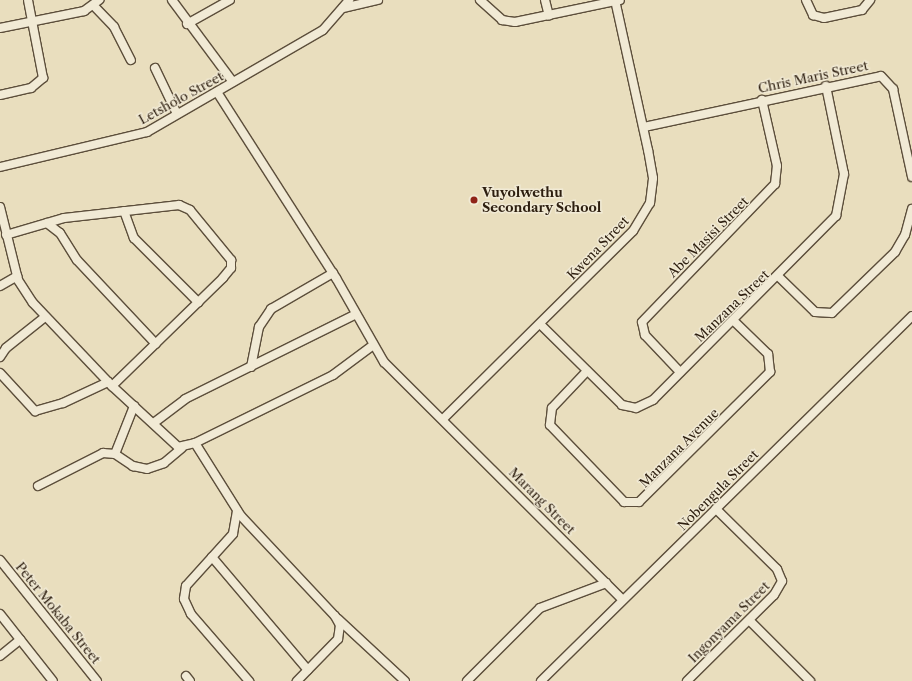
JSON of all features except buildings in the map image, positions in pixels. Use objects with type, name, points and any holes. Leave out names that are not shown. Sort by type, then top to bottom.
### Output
[{"type":"street","points":[[0,95],[31,88],[43,78],[28,0]]},
{"type":"street","points":[[172,0],[187,24],[233,82]]},
{"type":"street","points":[[187,24],[230,0]]},
{"type":"street","name":"Letsholo Street","points":[[0,166],[138,135],[217,92],[323,30],[349,0]]},
{"type":"street","points":[[343,8],[378,0]]},
{"type":"street","points":[[480,0],[490,12],[508,22],[549,16],[617,0]]},
{"type":"street","points":[[545,0],[549,16]]},
{"type":"street","name":"Kwena Street","points":[[444,418],[633,231],[646,213],[653,178],[644,127],[617,0]]},
{"type":"street","points":[[806,0],[813,15],[824,18],[862,10],[870,0]]},
{"type":"street","points":[[0,28],[33,23],[96,3],[114,27],[131,60]]},
{"type":"street","points":[[155,68],[178,114]]},
{"type":"street","name":"Chris Maris Street","points":[[644,127],[875,75],[888,81],[912,178]]},
{"type":"street","name":"Manzana Street","points":[[540,324],[622,404],[636,408],[652,400],[779,278],[832,222],[843,193],[844,174],[826,86]]},
{"type":"street","name":"Marang Street","points":[[217,92],[333,273],[372,346],[406,386],[444,418],[623,600]]},
{"type":"street","name":"Abe Masisi Street","points":[[680,372],[645,335],[642,322],[771,191],[778,174],[762,100]]},
{"type":"street","points":[[0,373],[35,411],[63,403],[110,384],[156,344],[198,302],[232,264],[190,210],[179,205],[47,222],[4,233]]},
{"type":"street","points":[[0,207],[4,233],[17,276],[45,317],[110,384],[134,406],[155,422],[175,446],[182,448]]},
{"type":"street","points":[[779,278],[815,312],[832,313],[895,252],[905,235],[912,209]]},
{"type":"street","points":[[124,211],[134,238],[198,302]]},
{"type":"street","points":[[47,222],[60,234],[77,260],[156,344]]},
{"type":"street","points":[[250,367],[259,327],[268,313],[333,273]]},
{"type":"street","points":[[0,286],[17,276]]},
{"type":"street","points":[[155,422],[176,404],[356,314]]},
{"type":"street","name":"Nobengula Street","points":[[542,681],[912,316]]},
{"type":"street","points":[[0,357],[6,348],[45,317]]},
{"type":"street","name":"Manzana Avenue","points":[[587,371],[552,408],[550,425],[624,502],[639,502],[770,372],[768,354],[734,321]]},
{"type":"street","points":[[38,486],[103,453],[115,454],[133,466],[147,469],[164,463],[182,448],[333,375],[372,346]]},
{"type":"street","points":[[115,454],[134,406]]},
{"type":"street","points":[[195,443],[237,511],[335,616],[405,681]]},
{"type":"street","name":"Ingonyama Street","points":[[687,681],[750,620],[781,586],[781,575],[716,509]]},
{"type":"street","points":[[237,511],[236,529],[186,586],[185,604],[249,681]]},
{"type":"street","points":[[212,557],[308,670]]},
{"type":"street","name":"Peter Mokaba Street","points":[[0,560],[97,681]]},
{"type":"street","points":[[468,681],[540,608],[606,583]]},
{"type":"street","points":[[0,614],[53,681]]},
{"type":"street","points":[[297,681],[340,635],[335,616]]},
{"type":"street","points":[[750,620],[810,681]]},
{"type":"street","points":[[0,656],[20,640]]},
{"type":"place","name":"Vuyolwethu Secondary School","points":[[474,200]]}]
